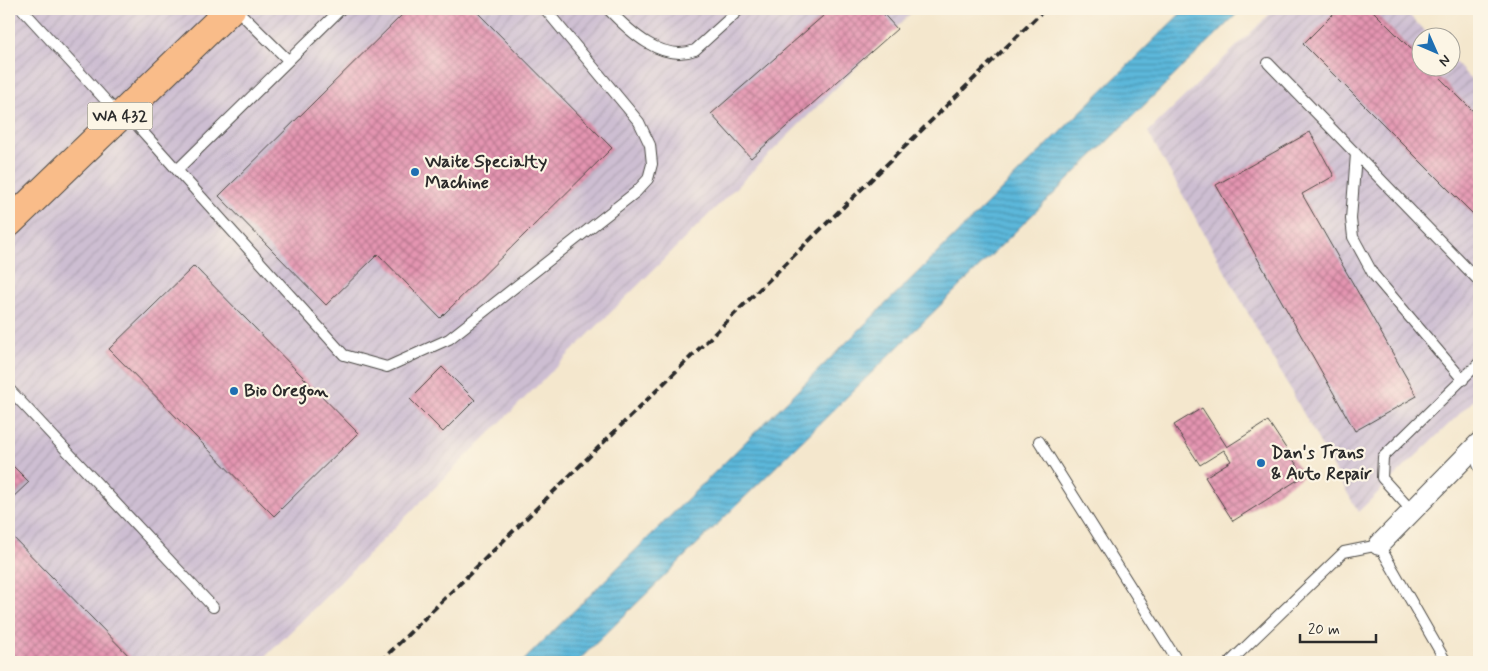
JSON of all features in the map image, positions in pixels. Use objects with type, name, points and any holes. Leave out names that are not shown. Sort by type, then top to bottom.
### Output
[{"type":"highway","name":"WA 432","points":[[9,223],[226,11]]},
{"type":"street","points":[[1378,545],[1412,511],[1477,454]]},
{"type":"lane","points":[[22,9],[177,170],[344,355],[387,367],[449,339],[636,192],[648,179],[652,164],[650,145],[639,122],[545,9]]},
{"type":"lane","points":[[177,170],[341,9]]},
{"type":"lane","points":[[608,9],[623,25],[657,48],[688,53],[695,50],[740,9]]},
{"type":"lane","points":[[226,11],[288,60]]},
{"type":"lane","points":[[1268,63],[1479,281]]},
{"type":"lane","points":[[1356,154],[1351,219],[1353,237],[1372,274],[1463,380]]},
{"type":"lane","points":[[1412,511],[1382,478],[1383,458],[1479,363]]},
{"type":"lane","points":[[9,389],[213,607]]},
{"type":"lane","points":[[1039,441],[1178,662]]},
{"type":"lane","points":[[1230,662],[1344,552],[1378,545],[1446,662]]},
{"type":"shaded area","points":[[9,9],[915,9],[260,662],[9,662]]},
{"type":"shaded area","points":[[1275,9],[1403,9],[1422,28],[1410,28],[1410,78],[1460,78],[1460,68],[1479,88],[1479,395],[1358,512],[1148,132]]},
{"type":"water","points":[[1185,9],[1242,9],[577,662],[522,662]]},
{"type":"building","name":"Waite Specialty Machine","points":[[408,9],[474,9],[612,148],[440,318],[378,254],[326,305],[219,196]]},
{"type":"building","points":[[632,9],[642,9],[637,14]]},
{"type":"building","points":[[831,9],[879,9],[897,29],[751,158],[711,114]]},
{"type":"building","points":[[1338,9],[1371,9],[1410,48],[1410,78],[1440,78],[1479,117],[1479,220],[1303,44]]},
{"type":"building","points":[[1310,132],[1334,176],[1302,194],[1417,396],[1355,431],[1216,185]]},
{"type":"building","name":"Bio Oregon","points":[[194,266],[358,433],[274,516],[109,349]]},
{"type":"building","points":[[442,367],[475,400],[443,432],[410,399]]},
{"type":"building","name":"Dan's Trans & Auto Repair","points":[[1202,408],[1227,447],[1268,421],[1304,476],[1233,521],[1205,477],[1231,461],[1224,450],[1200,465],[1174,425]]},
{"type":"building","points":[[9,462],[29,482],[9,501]]},
{"type":"building","points":[[9,533],[135,662],[9,662]]},
{"type":"railway","points":[[380,662],[1045,9]]},
{"type":"place","name":"Waite Specialty Machine","points":[[415,172]]},
{"type":"place","name":"Bio Oregon","points":[[234,391]]},
{"type":"place","name":"Dan's Trans & Auto Repair","points":[[1261,463]]}]
